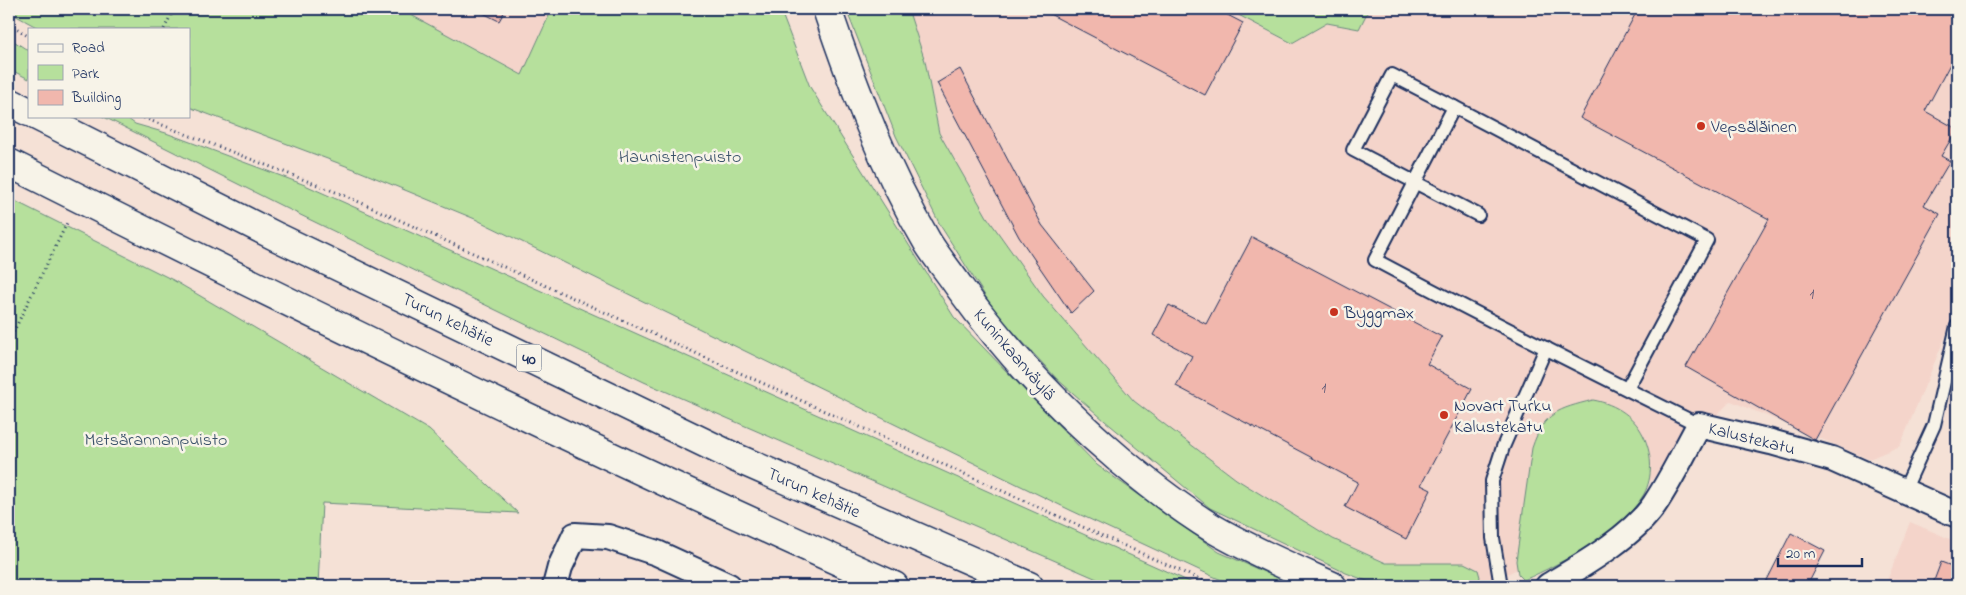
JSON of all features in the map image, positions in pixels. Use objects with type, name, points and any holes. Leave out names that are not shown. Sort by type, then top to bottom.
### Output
[{"type":"main road","name":"Kuninkaanväylä","points":[[827,9],[848,72],[871,128],[928,244],[985,323],[1017,362],[1052,399],[1096,440],[1175,504],[1248,547],[1332,586]]},
{"type":"main road","points":[[9,102],[28,112]]},
{"type":"main road","name":"Turun kehätie","points":[[40,118],[275,236],[734,457],[1029,586]]},
{"type":"main road","points":[[9,163],[249,284],[711,505],[894,586]]},
{"type":"street","name":"Kalustekatu","points":[[1548,586],[1593,558],[1631,529],[1648,512],[1699,425],[1832,459],[1957,515]]},
{"type":"street","points":[[556,586],[560,567],[575,535],[608,537],[657,553],[729,586]]},
{"type":"lane","points":[[1478,215],[1353,150],[1392,75],[1707,240],[1627,389]]},
{"type":"lane","points":[[1454,108],[1375,260],[1699,425]]},
{"type":"lane","points":[[1904,491],[1934,425],[1957,326]]},
{"type":"lane","points":[[1501,586],[1493,538],[1492,481],[1503,447],[1546,348]]},
{"type":"path","points":[[164,28],[174,9]]},
{"type":"path","points":[[9,23],[28,36]]},
{"type":"path","points":[[144,118],[346,196],[1214,586]]},
{"type":"path","points":[[9,342],[68,223]]},
{"type":"shaded area","points":[[400,9],[552,9],[523,75]]},
{"type":"shaded area","points":[[908,9],[1227,9],[1292,43],[1327,23],[1359,29],[1369,9],[1957,9],[1957,308],[1900,446],[1869,459],[1731,401],[1606,525],[1483,586],[1442,586],[1333,539],[1236,479],[1134,401],[1043,296],[987,217],[939,133],[925,61]]},
{"type":"shaded area","points":[[1910,522],[1957,542],[1957,586],[1885,586]]},
{"type":"green space","name":"Haunistenpuisto","points":[[9,9],[400,9],[522,75],[552,9],[780,9],[810,87],[954,317],[1097,465],[1219,552],[1296,586],[1236,586],[1212,576],[1070,510],[475,219],[354,169],[190,107],[190,28],[38,28],[9,12]]},
{"type":"green space","points":[[846,9],[908,9],[925,61],[939,133],[987,217],[1043,296],[1134,401],[1236,479],[1333,539],[1386,563],[1464,563],[1478,570],[1480,577],[1477,586],[1380,586],[1346,573],[1210,508],[1057,379],[996,313],[940,225],[896,136]]},
{"type":"green space","points":[[1227,9],[1369,9],[1359,29],[1327,23],[1292,43]]},
{"type":"green space","points":[[9,38],[28,50],[28,78],[9,69]]},
{"type":"green space","points":[[106,118],[127,118],[135,124],[166,133],[305,185],[1199,586],[1113,586],[644,382],[286,208]]},
{"type":"green space","name":"Metsärannanpuisto","points":[[9,198],[173,280],[429,430],[518,513],[322,503],[318,586],[9,586]]},
{"type":"green space","points":[[1593,400],[1617,408],[1631,418],[1641,431],[1650,459],[1650,474],[1647,487],[1634,508],[1607,533],[1556,565],[1524,580],[1518,574],[1516,561],[1532,448],[1547,419],[1570,406]]},
{"type":"building","points":[[475,9],[506,9],[499,21]]},
{"type":"building","points":[[1040,9],[1216,9],[1243,23],[1205,95]]},
{"type":"building","points":[[1638,9],[1957,9],[1957,51],[1925,111],[1957,129],[1941,156],[1950,161],[1924,205],[1940,214],[1815,440],[1686,367],[1769,219],[1580,118]]},
{"type":"building","points":[[960,69],[1042,225],[1094,291],[1071,313],[1019,237],[937,83]]},
{"type":"building","points":[[1252,237],[1442,337],[1427,364],[1472,389],[1421,485],[1431,490],[1406,539],[1345,507],[1358,482],[1176,386],[1192,356],[1153,335],[1169,305],[1206,324]]},
{"type":"building","points":[[1791,533],[1825,551],[1807,586],[1764,586]]},
{"type":"building","points":[[1941,562],[1957,568],[1957,586],[1932,586]]},
{"type":"place","name":"Vepsäläinen","points":[[1701,126]]},
{"type":"place","name":"Byggmax","points":[[1334,312]]},
{"type":"place","name":"Novart Turku Kalustekatu","points":[[1444,415]]}]
